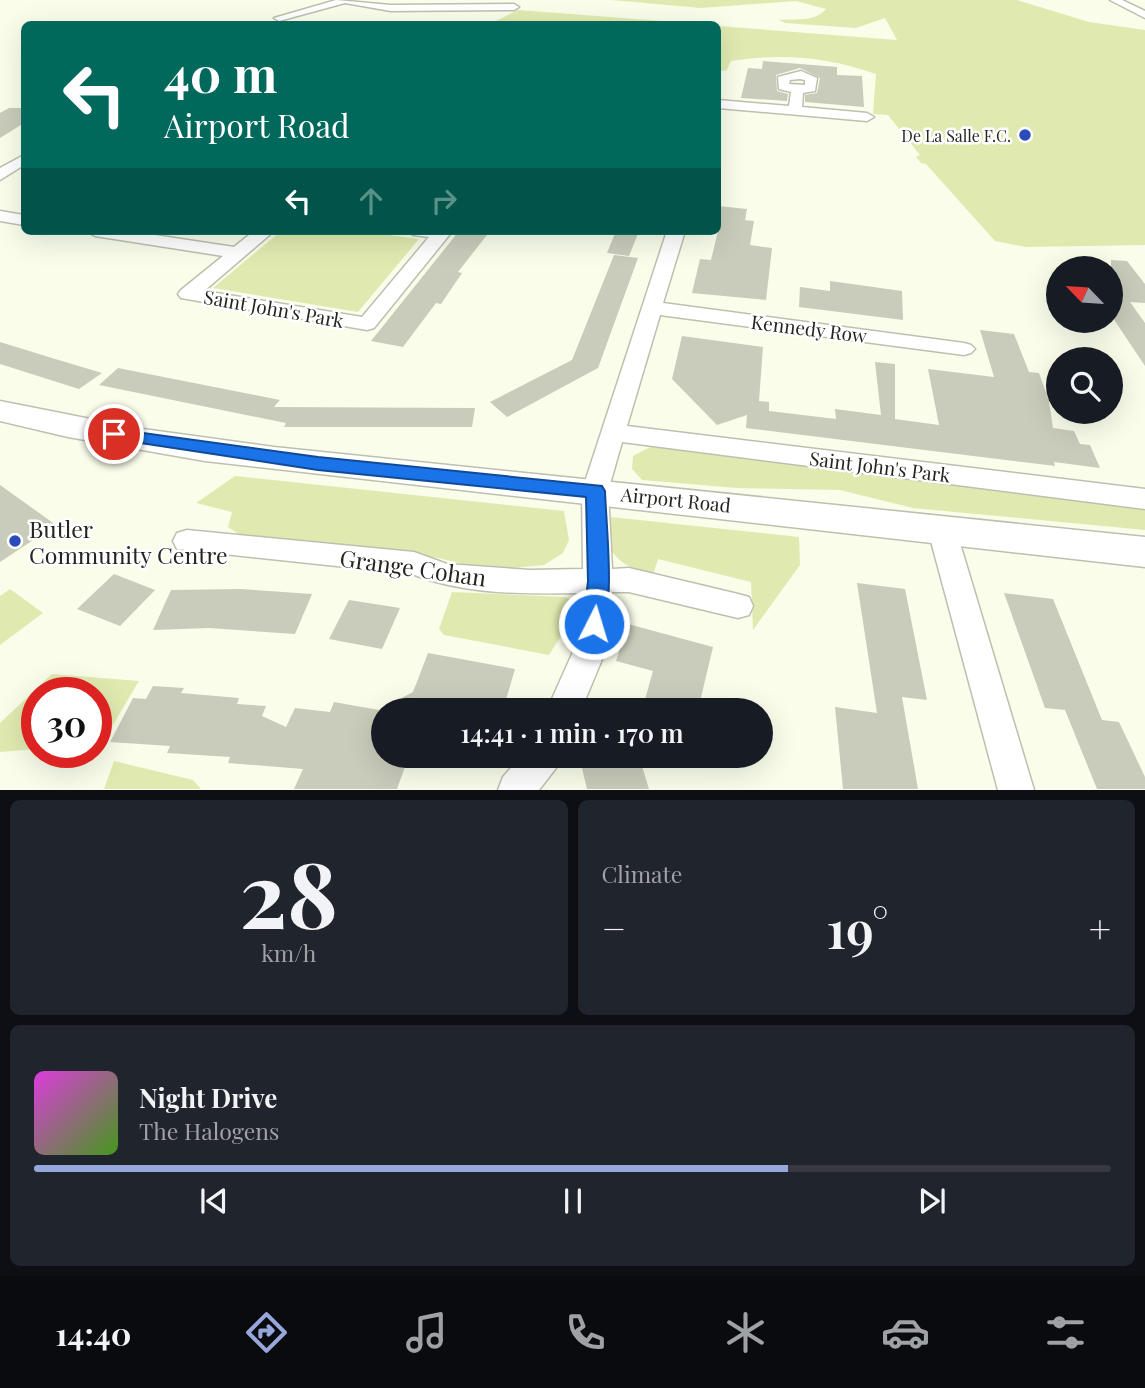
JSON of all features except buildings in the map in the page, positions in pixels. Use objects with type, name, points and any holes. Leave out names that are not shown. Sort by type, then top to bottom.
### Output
[{"type":"main road","name":"Airport Road","points":[[0,411],[158,442],[236,453],[1145,552]]},
{"type":"street","points":[[1115,0],[1144,14]]},
{"type":"street","points":[[279,18],[346,1],[391,8],[514,7]]},
{"type":"street","points":[[419,8],[524,1]]},
{"type":"street","points":[[795,111],[797,90]]},
{"type":"street","points":[[721,104],[867,117]]},
{"type":"street","points":[[0,175],[21,161]]},
{"type":"street","points":[[0,216],[21,220]]},
{"type":"street","points":[[121,235],[236,253]]},
{"type":"street","name":"Saint John's Park","points":[[260,235],[188,294],[368,324],[440,235]]},
{"type":"street","points":[[569,698],[592,645],[598,581],[596,491],[675,235]]},
{"type":"street","name":"Kennedy Row","points":[[653,308],[964,349]]},
{"type":"street","name":"Saint John's Park","points":[[616,432],[1145,499]]},
{"type":"street","points":[[942,530],[1016,789]]},
{"type":"street","name":"Grange Cohan","points":[[187,541],[414,563],[445,575],[530,582],[629,580],[738,606]]},
{"type":"street","points":[[516,789],[534,768]]},
{"type":"green space","name":"De La Salle F.C.","points":[[611,0],[1017,0],[1089,22],[1145,30],[1145,245],[1026,247],[995,241],[926,164],[921,163],[916,157],[920,155],[888,115],[873,114],[876,74],[822,60],[787,57],[731,61],[726,71],[721,70],[721,26],[897,40],[885,18],[856,28],[785,23],[779,20],[810,18],[826,9],[796,1],[701,8]]},
{"type":"green space","points":[[518,10],[662,21],[496,21]]},
{"type":"green space","points":[[276,235],[389,235],[419,239],[358,312],[213,288]]},
{"type":"green space","points":[[652,446],[1145,509],[1145,530],[913,508],[840,490],[736,488],[642,480],[632,469],[633,456]]},
{"type":"green space","points":[[235,476],[564,511],[569,540],[563,553],[544,565],[480,568],[438,558],[240,535],[228,527],[232,512],[196,503]]},
{"type":"green space","points":[[611,517],[799,537],[800,565],[753,630],[751,582],[658,559],[653,575],[635,569],[622,562],[608,543],[604,534]]},
{"type":"green space","points":[[10,589],[43,613],[0,645],[0,596]]},
{"type":"green space","points":[[452,592],[565,597],[577,603],[582,617],[564,631],[549,655],[444,635],[439,629]]},
{"type":"green space","points":[[52,674],[89,677],[49,677]]},
{"type":"green space","points":[[112,679],[139,681],[112,726]]},
{"type":"green space","points":[[21,703],[21,750],[0,752],[0,723]]},
{"type":"green space","points":[[114,761],[193,780],[201,789],[104,789]]},
{"type":"place","name":"De La Salle F.C.","points":[[1025,135]]},
{"type":"place","name":"Butler Community Centre","points":[[15,541]]},
{"type":"route","points":[[114,434],[318,463],[596,491],[598,581],[594,624]]}]
